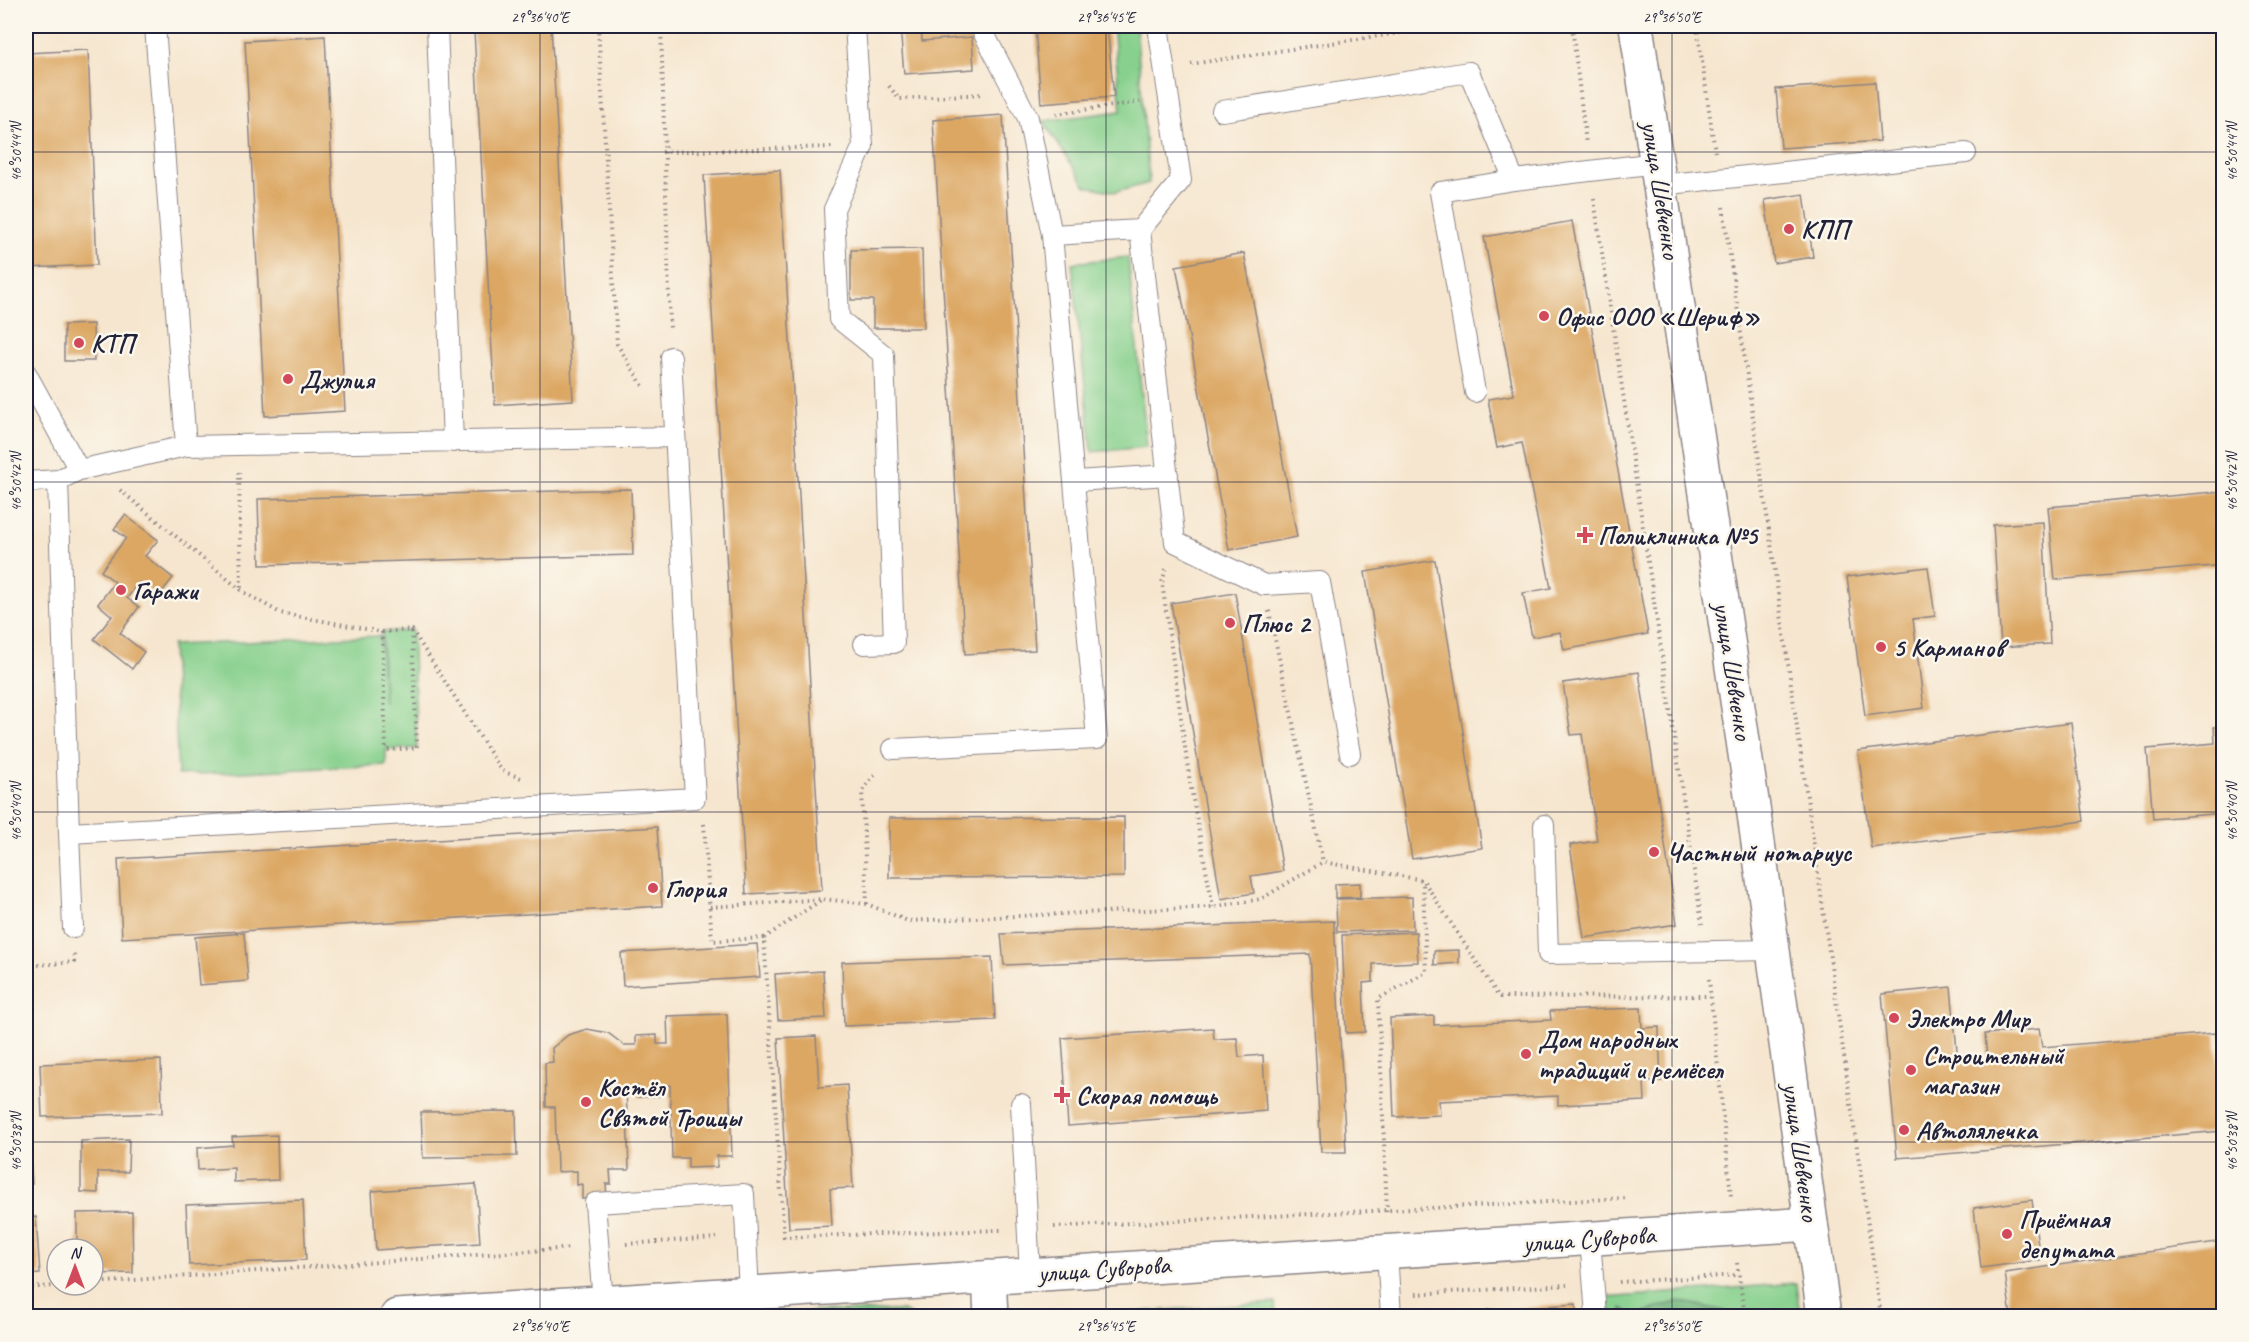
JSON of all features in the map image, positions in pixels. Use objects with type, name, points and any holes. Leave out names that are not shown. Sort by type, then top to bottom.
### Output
[{"type":"main road","name":"улица Шевченко","points":[[1636,26],[1773,950],[1824,1317]]},
{"type":"main road","name":"улица Суворова","points":[[397,1317],[559,1311],[603,1303],[717,1306],[750,1293],[1811,1224]]},
{"type":"main road","points":[[989,1277],[991,1317]]},
{"type":"lane","points":[[155,26],[186,446]]},
{"type":"lane","points":[[437,26],[453,442]]},
{"type":"lane","points":[[855,26],[863,146],[834,209],[839,319],[884,355],[894,643],[864,644]]},
{"type":"lane","points":[[893,749],[1097,739],[1076,481],[1052,236],[1028,118],[980,26]]},
{"type":"lane","points":[[1158,26],[1181,180],[1140,230],[1175,542],[1264,585],[1320,582],[1350,754]]},
{"type":"lane","points":[[1222,111],[1469,72],[1514,180]]},
{"type":"lane","points":[[1475,392],[1440,192],[1514,180],[1590,172],[1719,178],[1966,153]]},
{"type":"lane","points":[[1052,236],[1140,230]]},
{"type":"lane","points":[[69,833],[695,798],[671,357]]},
{"type":"lane","points":[[26,373],[79,470]]},
{"type":"lane","points":[[26,482],[58,480],[79,470],[186,446],[675,438]]},
{"type":"lane","points":[[1076,481],[1168,475]]},
{"type":"lane","points":[[58,480],[73,928]]},
{"type":"lane","points":[[1544,825],[1548,954],[1773,950]]},
{"type":"lane","points":[[1021,1104],[1030,1274]]},
{"type":"lane","points":[[603,1303],[595,1203],[744,1194],[750,1293]]},
{"type":"lane","points":[[1590,1238],[1596,1317]]},
{"type":"lane","points":[[1387,1251],[1391,1317]]},
{"type":"path","points":[[598,26],[616,344],[646,391]]},
{"type":"path","points":[[661,26],[662,152],[671,357]]},
{"type":"path","points":[[1028,118],[1169,98],[1182,66],[1446,26]]},
{"type":"path","points":[[1572,26],[1590,172],[1706,952],[1745,1317]]},
{"type":"path","points":[[1697,26],[1881,1317]]},
{"type":"path","points":[[857,46],[899,99],[1014,92]]},
{"type":"path","points":[[662,152],[863,146]]},
{"type":"path","points":[[239,445],[242,591]]},
{"type":"path","points":[[79,470],[109,480],[242,591],[280,613],[382,632],[411,630]]},
{"type":"path","points":[[1175,542],[1162,582],[1190,783],[1213,907]]},
{"type":"path","points":[[1264,585],[1323,862]]},
{"type":"path","points":[[382,632],[386,750],[417,748],[411,630]]},
{"type":"path","points":[[411,630],[502,771],[523,779]]},
{"type":"path","points":[[867,904],[862,791],[893,749]]},
{"type":"path","points":[[695,798],[703,814],[712,941],[764,938],[823,899]]},
{"type":"path","points":[[710,908],[823,899],[867,904],[908,921],[1213,907],[1261,898],[1323,862],[1423,880],[1499,997],[1710,996]]},
{"type":"path","points":[[1387,1210],[1378,999],[1426,972],[1423,880]]},
{"type":"path","points":[[685,893],[709,891]]},
{"type":"path","points":[[26,966],[74,962],[73,928]]},
{"type":"path","points":[[764,938],[784,1237]]},
{"type":"path","points":[[1719,1193],[1731,1193]]},
{"type":"path","points":[[105,1282],[746,1235],[784,1237],[1027,1228],[1636,1198]]},
{"type":"path","points":[[26,1288],[45,1287]]},
{"type":"green space","points":[[1113,26],[1136,26],[1149,183],[1116,192],[1086,186],[1043,121],[1121,111]]},
{"type":"green space","points":[[1128,257],[1147,447],[1092,452],[1072,263]]},
{"type":"green space","points":[[412,630],[417,748],[386,750],[386,765],[178,775],[172,645],[380,636],[384,703],[382,632]]},
{"type":"green space","points":[[1796,1283],[1800,1316],[1606,1316],[1605,1298]]},
{"type":"green space","points":[[1679,1301],[1729,1312],[1726,1316],[1622,1316],[1622,1308],[1637,1315]]},
{"type":"green space","points":[[1275,1303],[1276,1316],[1074,1316]]},
{"type":"green space","points":[[903,1311],[913,1316],[745,1316],[745,1312]]},
{"type":"building","points":[[551,26],[573,400],[495,405],[474,31]]},
{"type":"building","points":[[790,26],[821,26],[822,28],[790,30]]},
{"type":"building","points":[[900,26],[921,26],[922,41],[972,37],[974,69],[904,74]]},
{"type":"building","points":[[1035,26],[1107,26],[1114,97],[1041,103]]},
{"type":"building","points":[[325,36],[345,411],[265,416],[245,41]]},
{"type":"building","points":[[88,50],[97,265],[26,268],[26,53]]},
{"type":"building","points":[[1875,82],[1880,141],[1781,148],[1776,89]]},
{"type":"building","points":[[1003,115],[1035,650],[965,654],[933,120]]},
{"type":"building","points":[[780,170],[822,890],[746,894],[704,175]]},
{"type":"building","name":"КПП","points":[[1804,194],[1813,257],[1774,263],[1765,200]]},
{"type":"building","points":[[1572,221],[1648,634],[1564,650],[1560,632],[1532,637],[1523,593],[1551,588],[1522,443],[1497,448],[1488,399],[1514,395],[1484,237]]},
{"type":"building","points":[[922,249],[924,328],[873,328],[873,300],[851,300],[851,250]]},
{"type":"building","points":[[1244,253],[1297,537],[1229,550],[1176,266]]},
{"type":"building","name":"КТП","points":[[93,324],[94,361],[64,361],[64,325]]},
{"type":"building","points":[[631,489],[633,555],[260,565],[258,499]]},
{"type":"building","points":[[2224,491],[2224,565],[2055,580],[2048,507]]},
{"type":"building","name":"Гаражи","points":[[125,515],[158,540],[145,556],[173,578],[158,597],[139,582],[127,598],[139,607],[120,633],[144,652],[132,669],[94,639],[112,616],[98,604],[115,582],[101,571],[126,538],[114,529]]},
{"type":"building","points":[[2043,522],[2050,644],[2001,647],[1993,525]]},
{"type":"building","points":[[1435,560],[1482,848],[1412,859],[1365,572]]},
{"type":"building","points":[[1928,567],[1935,616],[1913,619],[1924,708],[1865,716],[1847,577]]},
{"type":"building","points":[[1235,593],[1283,871],[1251,876],[1254,893],[1221,899],[1171,603]]},
{"type":"building","points":[[1639,672],[1677,924],[1584,938],[1570,845],[1597,841],[1582,734],[1571,735],[1563,683]]},
{"type":"building","points":[[2071,723],[2084,821],[1871,848],[1858,751]]},
{"type":"building","points":[[2214,727],[2224,727],[2224,813],[2153,819],[2147,749],[2215,743]]},
{"type":"building","points":[[1124,817],[1124,877],[889,878],[889,818]]},
{"type":"building","points":[[657,827],[662,906],[122,938],[118,859]]},
{"type":"building","points":[[1360,883],[1360,897],[1335,898],[1335,884]]},
{"type":"building","points":[[1412,897],[1413,930],[1337,932],[1336,899]]},
{"type":"building","points":[[1334,921],[1346,1152],[1321,1152],[1310,954],[1004,965],[1001,934]]},
{"type":"building","points":[[1416,932],[1418,962],[1373,964],[1373,982],[1363,983],[1365,1032],[1346,1033],[1342,935]]},
{"type":"building","points":[[244,933],[248,981],[199,985],[195,937]]},
{"type":"building","points":[[757,944],[760,977],[623,986],[621,953]]},
{"type":"building","points":[[1459,950],[1459,963],[1434,965],[1434,951]]},
{"type":"building","points":[[992,957],[995,1020],[844,1026],[842,962]]},
{"type":"building","points":[[823,971],[826,1018],[778,1020],[775,974]]},
{"type":"building","points":[[1951,987],[1958,1061],[1987,1058],[1985,1034],[2039,1029],[2042,1047],[2216,1033],[2223,1131],[1897,1158],[1882,994]]},
{"type":"building","name":"Дом народных традиций и ремёсел","points":[[1641,1008],[1642,1028],[1659,1027],[1661,1081],[1644,1082],[1645,1101],[1558,1105],[1558,1096],[1439,1101],[1440,1115],[1394,1117],[1390,1018],[1434,1016],[1434,1025],[1551,1020],[1550,1011]]},
{"type":"building","name":"Костёл Святой Троицы","points":[[727,1014],[732,1156],[717,1156],[717,1167],[688,1168],[688,1158],[672,1158],[670,1085],[658,1086],[659,1096],[638,1097],[638,1086],[626,1087],[629,1170],[610,1170],[611,1184],[606,1184],[607,1198],[582,1199],[582,1184],[577,1185],[577,1171],[557,1172],[555,1107],[546,1107],[545,1063],[553,1062],[552,1048],[568,1035],[587,1029],[608,1033],[624,1045],[636,1045],[636,1036],[657,1035],[657,1044],[668,1044],[667,1016]]},
{"type":"building","points":[[1213,1028],[1214,1039],[1237,1038],[1239,1057],[1263,1055],[1266,1111],[1068,1126],[1062,1038]]},
{"type":"building","points":[[816,1036],[819,1087],[847,1085],[853,1188],[830,1189],[832,1226],[789,1228],[778,1038]]},
{"type":"building","points":[[161,1060],[162,1113],[42,1117],[40,1064]]},
{"type":"building","points":[[516,1111],[517,1156],[423,1158],[421,1112]]},
{"type":"building","points":[[277,1135],[278,1180],[234,1182],[234,1168],[198,1170],[197,1148],[233,1145],[232,1137]]},
{"type":"building","points":[[129,1139],[128,1172],[98,1172],[98,1193],[81,1192],[81,1141]]},
{"type":"building","points":[[26,1146],[29,1146],[32,1184],[26,1185]]},
{"type":"building","points":[[476,1184],[480,1243],[376,1250],[372,1191]]},
{"type":"building","points":[[303,1200],[306,1260],[189,1265],[186,1205]]},
{"type":"building","name":"Приёмная депутата","points":[[2032,1200],[2040,1260],[1981,1268],[1974,1208]]},
{"type":"building","points":[[132,1212],[133,1273],[105,1274],[105,1237],[77,1237],[77,1213]]},
{"type":"building","points":[[36,1217],[40,1274],[26,1275],[26,1218]]},
{"type":"building","points":[[2222,1241],[2224,1316],[2011,1316],[2005,1273]]},
{"type":"building","points":[[1576,1304],[1577,1316],[1487,1316],[1487,1310]]},
{"type":"place","name":"КПП","points":[[1789,229]]},
{"type":"place","name":"Офис ООО «Шериф»","points":[[1544,316]]},
{"type":"place","name":"КТП","points":[[79,343]]},
{"type":"place","name":"Джулия","points":[[288,379]]},
{"type":"place","name":"Поликлиника №5","points":[[1585,535]]},
{"type":"place","name":"Гаражи","points":[[121,590]]},
{"type":"place","name":"Плюс 2","points":[[1230,623]]},
{"type":"place","name":"5 Карманов","points":[[1881,647]]},
{"type":"place","name":"Частный нотариус","points":[[1654,852]]},
{"type":"place","name":"Глория","points":[[653,888]]},
{"type":"place","name":"Электро Мир","points":[[1894,1018]]},
{"type":"place","name":"Дом народных традиций и ремёсел","points":[[1526,1054]]},
{"type":"place","name":"Строительный магазин","points":[[1911,1070]]},
{"type":"place","name":"Скорая помощь","points":[[1062,1095]]},
{"type":"place","name":"Костёл Святой Троицы","points":[[586,1102]]},
{"type":"place","name":"Автолялечка","points":[[1904,1130]]},
{"type":"place","name":"Приёмная депутата","points":[[2007,1234]]}]
